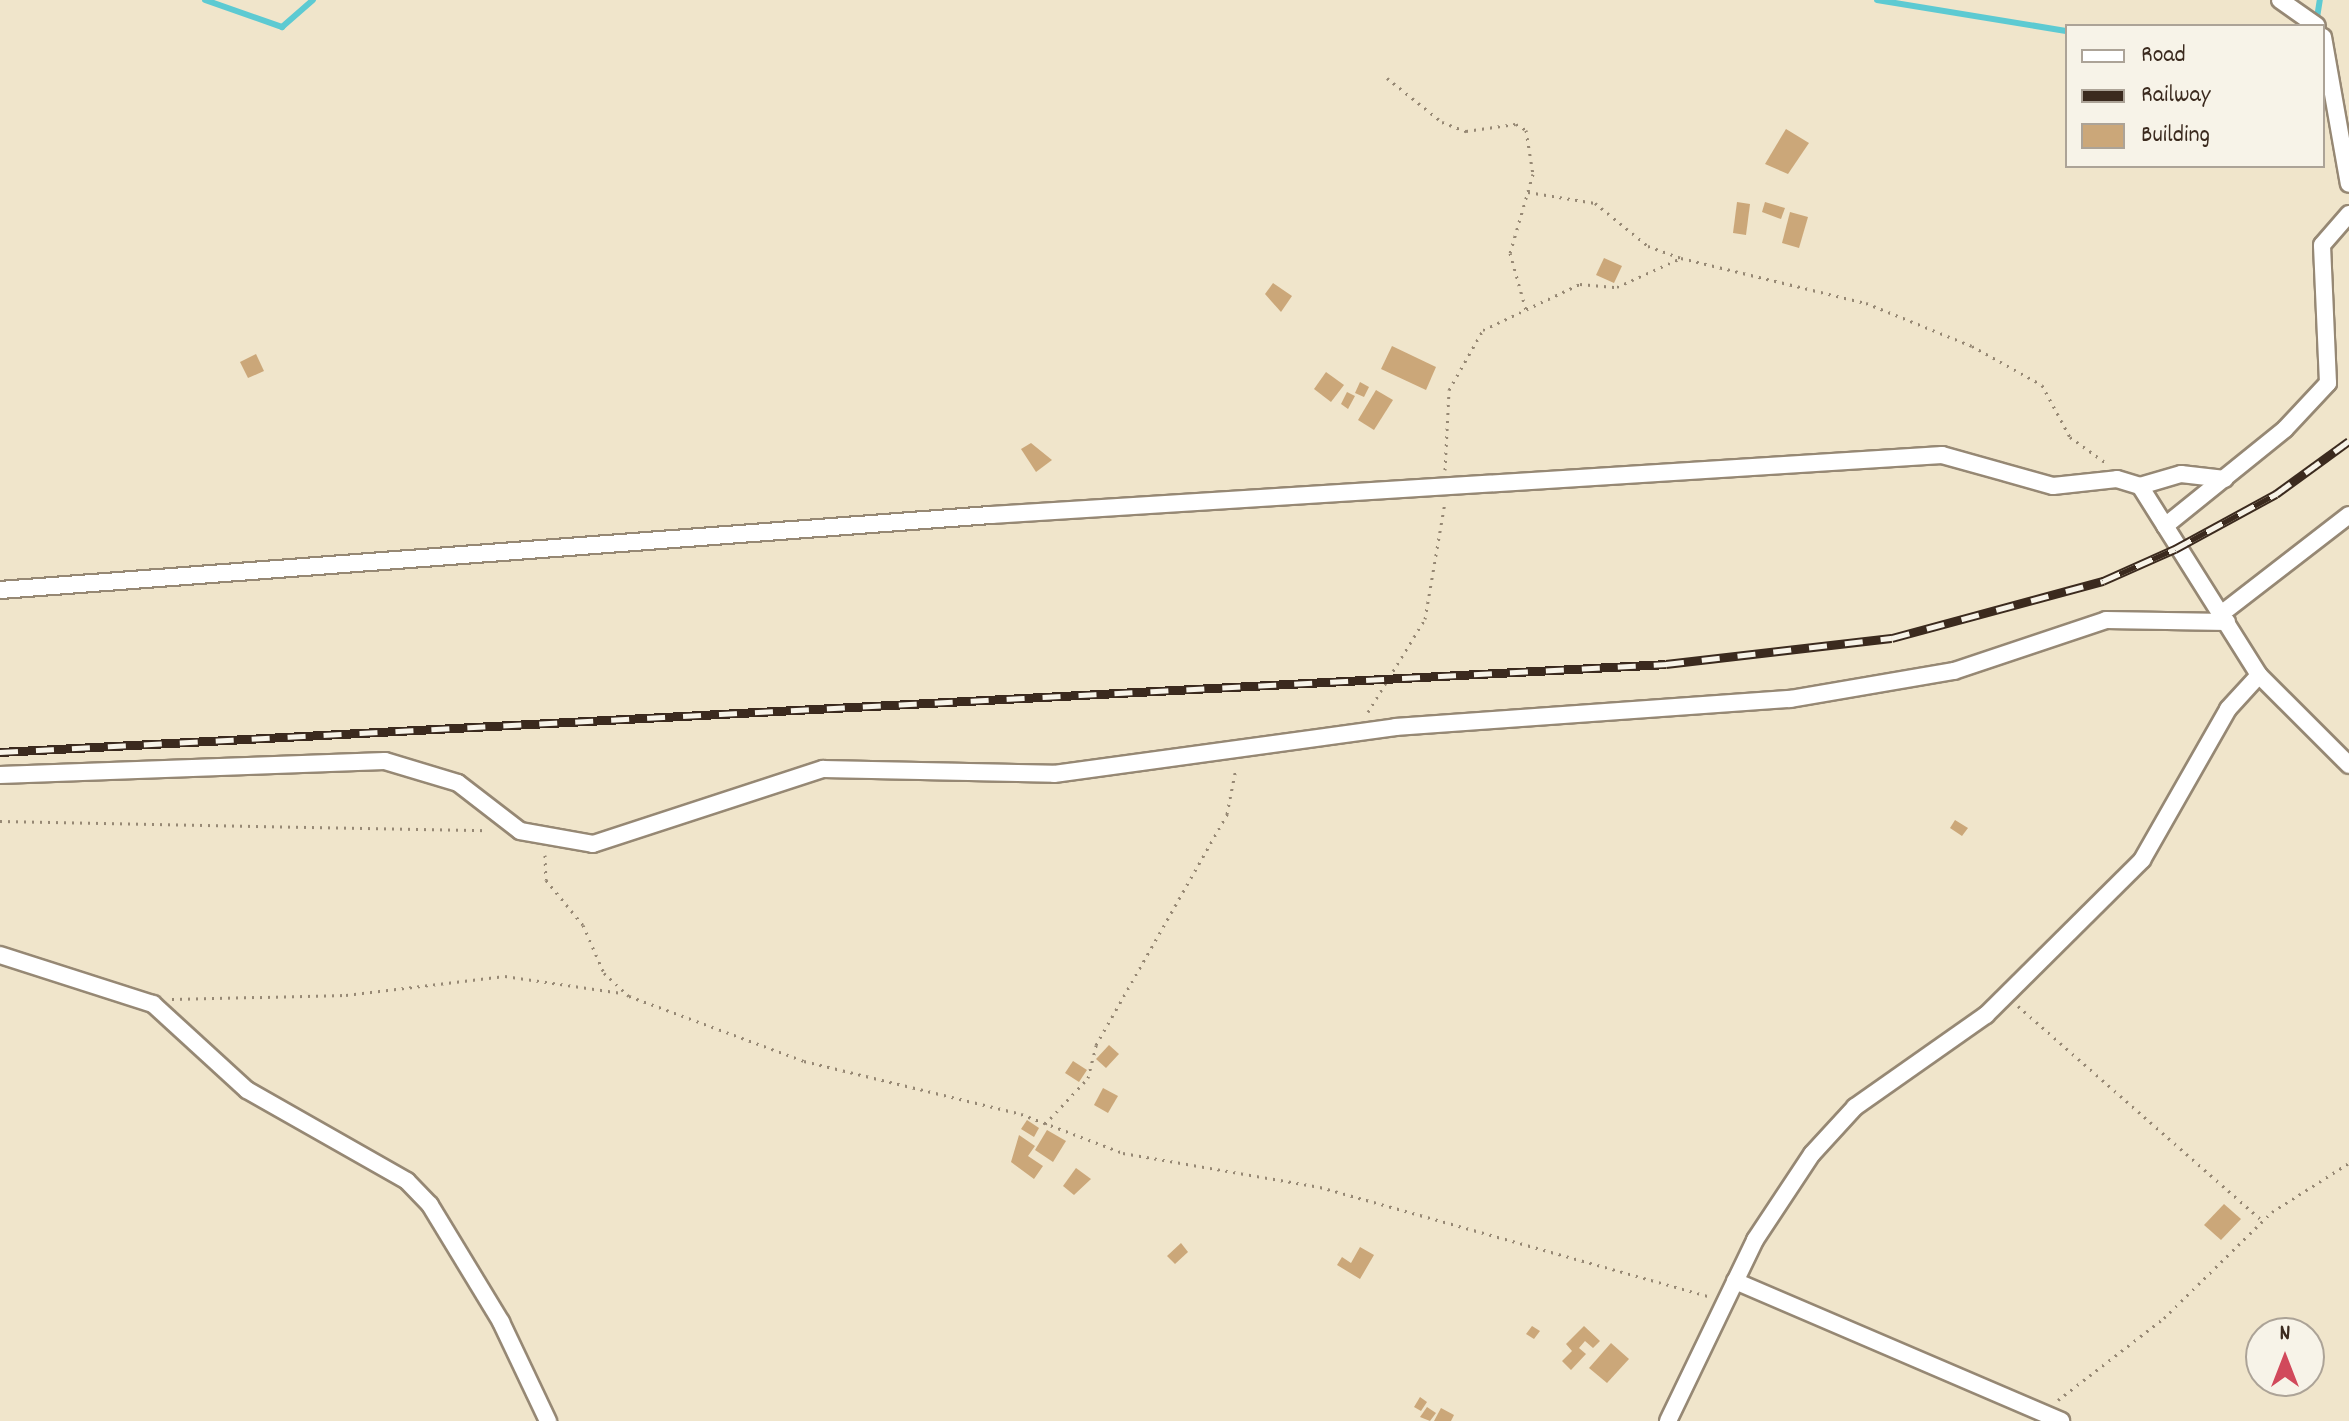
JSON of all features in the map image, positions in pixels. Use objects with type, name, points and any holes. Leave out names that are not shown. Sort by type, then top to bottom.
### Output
[{"type":"street","points":[[2280,0],[2314,24]]},
{"type":"street","points":[[2325,48],[2349,184]]},
{"type":"street","points":[[2165,526],[2225,479],[2328,383],[2332,360],[2322,245],[2349,214]]},
{"type":"street","points":[[0,590],[1445,487],[1942,455],[2068,488],[2117,479],[2140,486],[2181,474],[2225,479]]},
{"type":"street","points":[[2140,486],[2259,675],[2349,765]]},
{"type":"street","points":[[0,775],[385,761],[458,783],[520,831],[545,839],[593,844],[823,769],[1018,776],[1234,753],[1353,734],[1790,699],[1954,671],[2119,617],[2224,618],[2349,515]]},
{"type":"street","points":[[1668,1421],[1735,1281],[1780,1200],[1834,1128],[2007,995],[2142,860],[2228,709],[2259,675]]},
{"type":"street","points":[[0,955],[153,1004],[247,1090],[419,1193],[501,1322],[548,1421]]},
{"type":"street","points":[[1735,1281],[2061,1421]]},
{"type":"path","points":[[1387,78],[1412,102],[1466,131],[1522,125],[1532,149],[1528,192],[1510,253],[1526,310]]},
{"type":"path","points":[[1528,192],[1595,203],[1648,246],[1681,258],[1866,303],[2029,374],[2070,437],[2117,479]]},
{"type":"path","points":[[1353,734],[1425,619],[1442,552],[1445,405],[1460,362],[1483,330],[1580,284],[1617,287],[1681,258]]},
{"type":"path","points":[[1045,1124],[1088,1078],[1096,1045],[1227,814],[1234,753]]},
{"type":"path","points":[[0,821],[520,831]]},
{"type":"path","points":[[545,839],[546,880],[623,994]]},
{"type":"path","points":[[153,1004],[346,995],[505,976],[623,994],[804,1061],[1045,1124],[1123,1153],[1320,1187],[1727,1301]]},
{"type":"path","points":[[2007,995],[2263,1221]]},
{"type":"path","points":[[2042,1412],[2173,1310],[2263,1221],[2349,1163]]},
{"type":"building","points":[[1786,129],[1809,143],[1788,174],[1765,164]]},
{"type":"building","points":[[1737,202],[1750,204],[1746,235],[1733,233]]},
{"type":"building","points":[[1765,202],[1785,208],[1781,219],[1762,212]]},
{"type":"building","points":[[1790,212],[1808,217],[1799,248],[1782,243]]},
{"type":"building","points":[[1604,258],[1622,266],[1614,283],[1596,275]]},
{"type":"building","points":[[1273,283],[1292,296],[1281,312],[1265,294]]},
{"type":"building","points":[[1392,346],[1436,367],[1426,390],[1381,369]]},
{"type":"building","points":[[256,354],[264,371],[248,378],[240,362]]},
{"type":"building","points":[[1326,372],[1344,385],[1331,402],[1314,389]]},
{"type":"building","points":[[1360,382],[1369,387],[1364,397],[1355,393]]},
{"type":"building","points":[[1376,390],[1393,400],[1374,430],[1358,420]]},
{"type":"building","points":[[1347,392],[1355,396],[1348,409],[1341,404]]},
{"type":"building","points":[[1031,443],[1052,460],[1036,472],[1021,449]]},
{"type":"building","points":[[1955,820],[1968,828],[1962,836],[1950,828]]},
{"type":"building","points":[[1109,1045],[1119,1054],[1106,1068],[1096,1059]]},
{"type":"building","points":[[1073,1061],[1087,1070],[1079,1082],[1065,1073]]},
{"type":"building","points":[[1103,1088],[1118,1096],[1108,1113],[1094,1105]]},
{"type":"building","points":[[1027,1120],[1039,1128],[1034,1137],[1021,1129]]},
{"type":"building","points":[[1047,1130],[1066,1141],[1053,1162],[1035,1150]]},
{"type":"building","points":[[1019,1135],[1035,1146],[1028,1156],[1043,1166],[1034,1179],[1011,1162]]},
{"type":"building","points":[[1076,1168],[1091,1179],[1074,1195],[1063,1186]]},
{"type":"building","points":[[2224,1204],[2241,1219],[2221,1240],[2204,1225]]},
{"type":"building","points":[[1181,1243],[1188,1252],[1175,1264],[1167,1256]]},
{"type":"building","points":[[1360,1247],[1374,1255],[1360,1279],[1337,1265],[1342,1257],[1351,1263]]},
{"type":"building","points":[[1532,1326],[1540,1331],[1534,1339],[1526,1334]]},
{"type":"building","points":[[1584,1326],[1600,1341],[1593,1348],[1585,1341],[1579,1348],[1586,1354],[1571,1370],[1562,1361],[1572,1351],[1566,1344]]},
{"type":"building","points":[[1611,1343],[1629,1359],[1607,1383],[1589,1368]]},
{"type":"building","points":[[1420,1397],[1427,1402],[1421,1411],[1414,1407]]},
{"type":"building","points":[[1427,1407],[1436,1413],[1430,1421],[1420,1417]]},
{"type":"building","points":[[1441,1408],[1454,1415],[1451,1421],[1434,1421]]},
{"type":"waterway","points":[[205,0],[282,27],[313,0]]},
{"type":"waterway","points":[[1877,0],[2065,31]]},
{"type":"waterway","points":[[2316,24],[2320,0]]},
{"type":"railway","points":[[0,752],[1666,664],[1892,638],[2103,581],[2175,549],[2276,494],[2349,441]]}]
